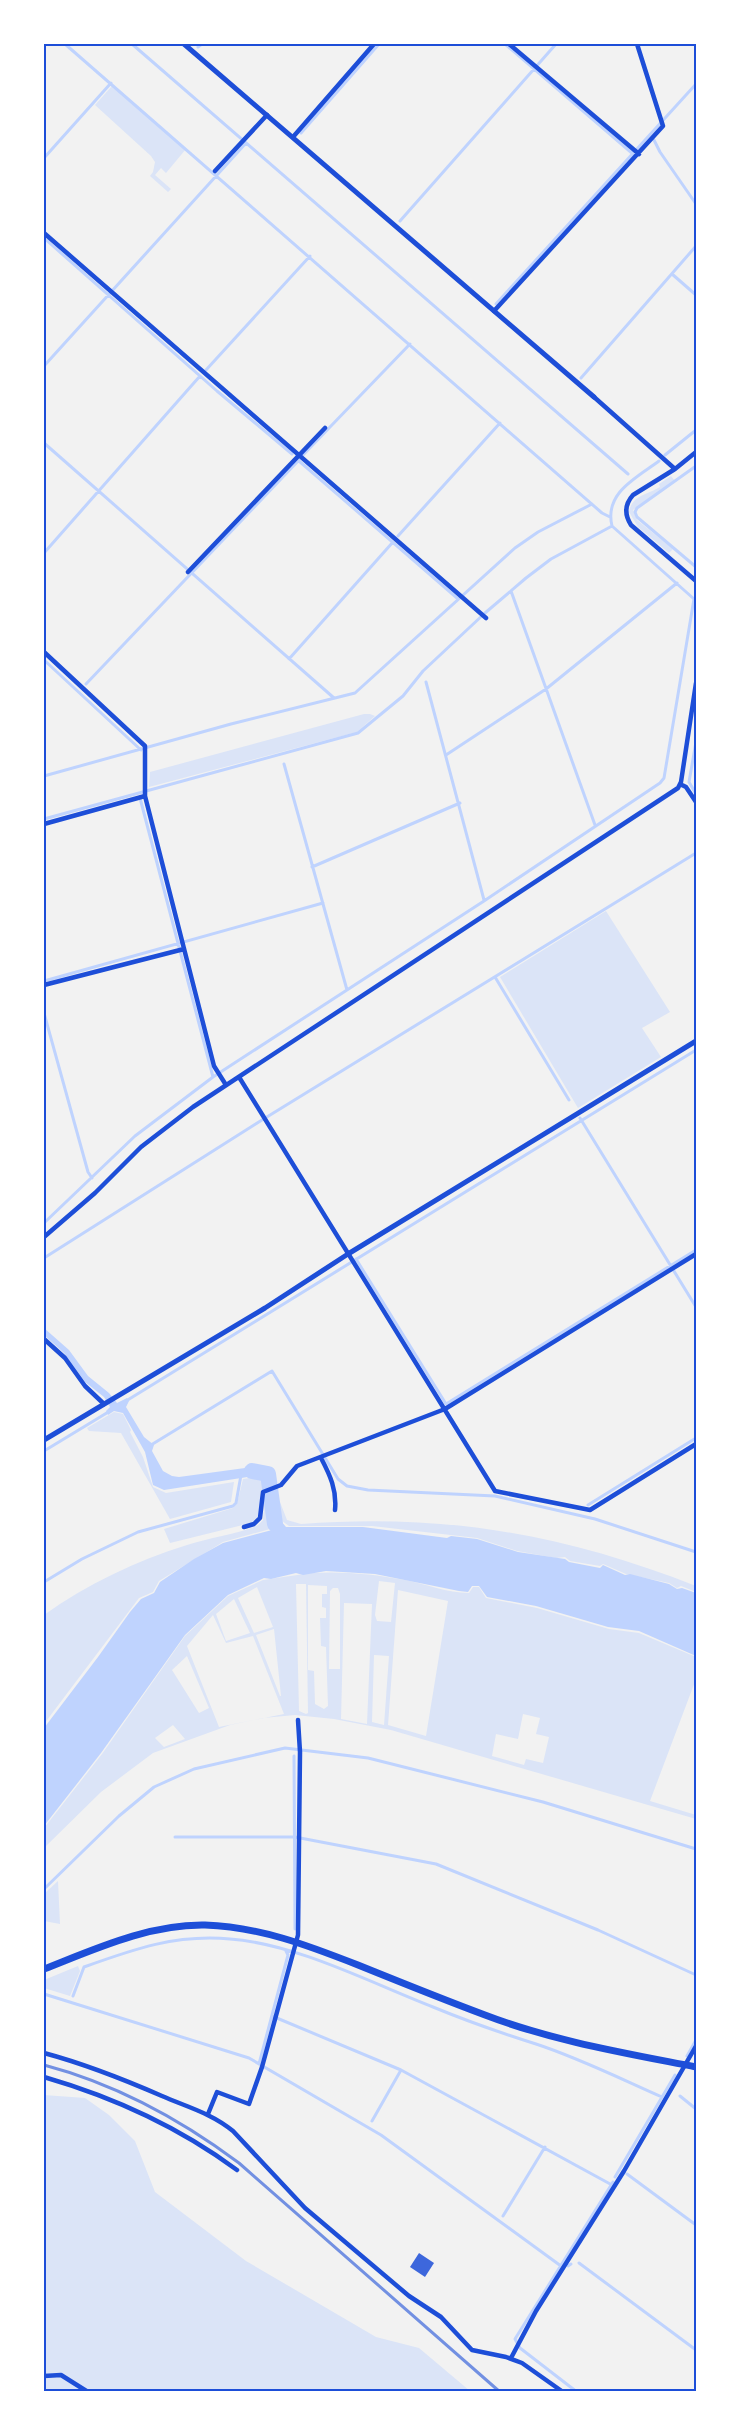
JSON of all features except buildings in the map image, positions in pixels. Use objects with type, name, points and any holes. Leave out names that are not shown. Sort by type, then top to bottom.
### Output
[{"type":"main road","points":[[44,1969],[138,1934],[203,1925],[242,1928],[297,1941],[496,2019],[616,2052],[696,2067]]},
{"type":"street","points":[[184,44],[675,469]]},
{"type":"street","points":[[293,137],[374,44]]},
{"type":"street","points":[[509,44],[637,152]]},
{"type":"street","points":[[494,311],[663,126],[637,44]]},
{"type":"street","points":[[215,171],[267,115]]},
{"type":"street","points":[[44,233],[484,616]]},
{"type":"street","points":[[189,571],[325,428]]},
{"type":"street","points":[[696,452],[675,469],[633,495],[628,501],[626,515],[631,525],[696,581]]},
{"type":"street","points":[[44,652],[145,748],[143,795],[181,947],[216,1071],[226,1085]]},
{"type":"street","points":[[44,1237],[95,1193],[141,1147],[178,1118],[674,791],[680,784],[696,683]]},
{"type":"street","points":[[680,784],[686,787],[696,802]]},
{"type":"street","points":[[44,824],[143,795]]},
{"type":"street","points":[[44,985],[181,947]]},
{"type":"street","points":[[44,1440],[265,1308],[696,1041]]},
{"type":"street","points":[[239,1077],[495,1491],[590,1510],[696,1444]]},
{"type":"street","points":[[244,1527],[254,1524],[260,1518],[261,1494],[281,1485],[297,1466],[445,1409],[696,1254]]},
{"type":"street","points":[[44,1340],[65,1358],[85,1386],[105,1403]]},
{"type":"street","points":[[324,1456],[332,1479],[336,1500],[335,1510]]},
{"type":"street","points":[[208,2114],[217,2092],[249,2104],[297,1941],[300,1752],[298,1720]]},
{"type":"street","points":[[511,2358],[536,2311],[624,2171],[696,2046]]},
{"type":"street","points":[[44,2053],[116,2075],[165,2098],[208,2114],[233,2131],[305,2208],[409,2296],[441,2317],[472,2350],[511,2358],[532,2368],[563,2391]]},
{"type":"street","points":[[44,2077],[101,2096],[166,2123],[237,2170]]},
{"type":"street","points":[[44,2376],[61,2375],[88,2391]]},
{"type":"shaded area","points":[[112,86],[186,149],[166,173],[161,168],[155,175],[171,189],[168,192],[150,176],[155,162],[151,156],[95,105]]},
{"type":"shaded area","points":[[671,476],[675,481],[633,510],[637,520],[673,549],[669,553],[638,527],[629,512],[633,502],[660,487],[659,484]]},
{"type":"shaded area","points":[[364,714],[375,716],[357,732],[149,787],[150,772]]},
{"type":"shaded area","points":[[606,911],[670,1012],[642,1028],[661,1057],[578,1108],[500,977]]},
{"type":"shaded area","points":[[114,1412],[123,1414],[143,1457],[153,1487],[166,1493],[234,1482],[231,1502],[170,1519],[121,1433],[89,1431],[87,1428]]},
{"type":"shaded area","points":[[256,1477],[266,1481],[267,1487],[260,1492],[260,1512],[255,1522],[170,1543],[164,1529],[233,1508],[237,1504],[243,1479]]},
{"type":"shaded area","points":[[267,1501],[270,1529],[223,1542],[159,1581],[153,1592],[139,1598],[44,1724],[44,1615],[95,1583],[149,1558],[258,1525],[263,1520],[264,1505]]},
{"type":"shaded area","points":[[277,1502],[280,1502],[287,1520],[301,1524],[353,1521],[454,1525],[502,1531],[550,1541],[647,1568],[696,1586],[696,1592],[681,1586],[677,1588],[669,1583],[626,1574],[603,1564],[600,1566],[570,1561],[565,1557],[556,1558],[517,1551],[477,1538],[372,1526],[289,1526],[282,1521]]},
{"type":"shaded area","points":[[311,1573],[347,1573],[393,1578],[461,1593],[469,1593],[473,1587],[479,1587],[486,1598],[537,1608],[609,1629],[639,1633],[696,1657],[696,1679],[650,1801],[696,1815],[696,1819],[391,1730],[334,1719],[295,1715],[265,1718],[284,1714],[253,1636],[226,1643],[213,1615],[187,1646],[219,1727],[246,1722],[230,1725],[153,1753],[101,1792],[44,1848],[44,1828],[102,1754],[185,1636],[228,1596],[263,1580]],"holes":[[[379,1581],[395,1583],[391,1622],[377,1621],[375,1615]],[[296,1584],[306,1584],[308,1713],[299,1711]],[[308,1585],[327,1586],[327,1594],[322,1594],[322,1607],[326,1608],[326,1618],[320,1618],[321,1646],[326,1647],[328,1706],[324,1709],[315,1704],[314,1671],[308,1670]],[[257,1587],[273,1627],[254,1633],[238,1598]],[[333,1588],[338,1588],[340,1594],[340,1669],[329,1669],[330,1591]],[[398,1590],[448,1601],[426,1736],[388,1725]],[[234,1599],[250,1633],[226,1641],[216,1614]],[[344,1603],[372,1604],[367,1724],[341,1719]],[[274,1629],[281,1696],[256,1635]],[[374,1655],[389,1656],[384,1725],[372,1722]],[[187,1656],[209,1708],[199,1713],[172,1670]],[[523,1714],[540,1718],[536,1734],[549,1737],[543,1763],[526,1759],[524,1765],[492,1756],[496,1734],[518,1739]],[[173,1725],[185,1739],[164,1747],[155,1738]]]},
{"type":"shaded area","points":[[58,1881],[60,1924],[44,1921],[44,1894]]},
{"type":"shaded area","points":[[78,1966],[80,1971],[70,1996],[44,1988],[44,1980]]},
{"type":"shaded area","points":[[44,2095],[85,2098],[109,2115],[135,2141],[155,2192],[246,2261],[376,2337],[419,2348],[470,2391],[44,2391]]},
{"type":"water","points":[[44,1328],[69,1350],[88,1376],[109,1393],[117,1403],[127,1398],[129,1401],[126,1407],[144,1437],[154,1445],[152,1451],[163,1471],[179,1477],[260,1466],[271,1471],[273,1479],[269,1481],[261,1476],[254,1476],[164,1490],[153,1485],[145,1452],[123,1413],[114,1411],[108,1415],[106,1411],[110,1407],[104,1397],[85,1382],[64,1353],[44,1335]]},
{"type":"water","points":[[275,1502],[281,1521],[286,1527],[363,1527],[447,1538],[451,1536],[477,1539],[518,1552],[565,1559],[569,1562],[600,1568],[603,1565],[625,1575],[630,1574],[696,1593],[696,1656],[639,1631],[608,1627],[536,1606],[487,1597],[479,1586],[472,1586],[468,1592],[375,1574],[326,1571],[264,1578],[228,1595],[185,1635],[101,1753],[44,1826],[44,1728],[141,1599],[154,1593],[160,1582],[223,1543],[272,1530],[268,1507],[270,1503]]},
{"type":"waterway","points":[[65,44],[602,513],[610,517]]},
{"type":"waterway","points":[[132,44],[628,474]]},
{"type":"waterway","points":[[198,47],[202,44]]},
{"type":"waterway","points":[[301,133],[379,44]]},
{"type":"waterway","points":[[505,44],[633,154]]},
{"type":"waterway","points":[[400,221],[556,44]]},
{"type":"waterway","points":[[44,158],[111,83]]},
{"type":"waterway","points":[[496,304],[696,84]]},
{"type":"waterway","points":[[654,140],[696,204]]},
{"type":"waterway","points":[[44,366],[246,143]]},
{"type":"waterway","points":[[44,238],[292,454]]},
{"type":"waterway","points":[[581,378],[696,246]]},
{"type":"waterway","points":[[206,370],[310,256]]},
{"type":"waterway","points":[[672,274],[696,295]]},
{"type":"waterway","points":[[303,455],[410,344]]},
{"type":"waterway","points":[[44,553],[200,376]]},
{"type":"waterway","points":[[398,536],[500,423]]},
{"type":"waterway","points":[[665,455],[696,430]]},
{"type":"waterway","points":[[44,443],[334,698]]},
{"type":"waterway","points":[[86,684],[299,460]]},
{"type":"waterway","points":[[299,461],[457,598]]},
{"type":"waterway","points":[[44,1223],[135,1136],[213,1077],[484,901],[660,783],[664,778],[694,599],[612,526],[611,514],[617,495],[632,480],[659,461]]},
{"type":"waterway","points":[[696,466],[637,508],[635,512],[637,517],[696,567]]},
{"type":"waterway","points":[[44,776],[231,724],[355,693],[515,548],[538,532],[592,504]]},
{"type":"waterway","points":[[44,819],[358,733],[403,696],[423,671],[526,578],[551,559],[612,526]]},
{"type":"waterway","points":[[289,659],[393,542]]},
{"type":"waterway","points":[[446,755],[546,689],[677,583]]},
{"type":"waterway","points":[[511,591],[595,825]]},
{"type":"waterway","points":[[44,660],[141,750]]},
{"type":"waterway","points":[[426,682],[484,900]]},
{"type":"waterway","points":[[696,742],[689,782],[696,794]]},
{"type":"waterway","points":[[284,764],[347,990]]},
{"type":"waterway","points":[[140,798],[213,1077]]},
{"type":"waterway","points":[[312,867],[460,803]]},
{"type":"waterway","points":[[44,1258],[262,1120],[696,853]]},
{"type":"waterway","points":[[44,981],[323,903]]},
{"type":"waterway","points":[[495,977],[569,1100]]},
{"type":"waterway","points":[[44,1013],[88,1172],[92,1178]]},
{"type":"waterway","points":[[126,1401],[696,1050]]},
{"type":"waterway","points":[[580,1118],[696,1307]]},
{"type":"waterway","points":[[356,1259],[446,1404],[696,1250]]},
{"type":"waterway","points":[[151,1445],[272,1371],[338,1479],[347,1486],[368,1490],[495,1496],[595,1519],[696,1552]]},
{"type":"waterway","points":[[44,1451],[110,1411]]},
{"type":"waterway","points":[[588,1505],[696,1438]]},
{"type":"waterway","points":[[252,1471],[268,1474],[275,1524]]},
{"type":"waterway","points":[[44,1582],[82,1559],[138,1532],[233,1506],[236,1503],[241,1475]]},
{"type":"waterway","points":[[44,1889],[119,1816],[154,1787],[194,1769],[285,1748],[368,1758],[543,1802],[696,1849]]},
{"type":"waterway","points":[[294,1756],[295,1929]]},
{"type":"waterway","points":[[175,1837],[295,1837],[436,1864],[598,1930],[696,1975]]},
{"type":"waterway","points":[[73,1996],[84,1967],[120,1954],[156,1944],[191,1939],[210,1938],[255,1942],[307,1956],[459,2017],[568,2056],[662,2097]]},
{"type":"waterway","points":[[259,2064],[288,1955],[286,1951]]},
{"type":"waterway","points":[[44,1994],[249,2058],[381,2135],[561,2266]]},
{"type":"waterway","points":[[272,2016],[401,2070],[612,2185]]},
{"type":"waterway","points":[[687,2056],[696,2040]]},
{"type":"waterway","points":[[372,2121],[401,2070]]},
{"type":"waterway","points":[[615,2177],[675,2075]]},
{"type":"waterway","points":[[680,2096],[696,2109]]},
{"type":"waterway","points":[[503,2216],[545,2147]]},
{"type":"waterway","points":[[627,2174],[696,2225]]},
{"type":"waterway","points":[[577,2392],[520,2348],[515,2339],[613,2182]]},
{"type":"waterway","points":[[579,2263],[696,2350]]},
{"type":"railway","points":[[44,2065],[97,2082],[122,2093],[170,2118],[217,2147],[239,2163],[500,2392]]}]
